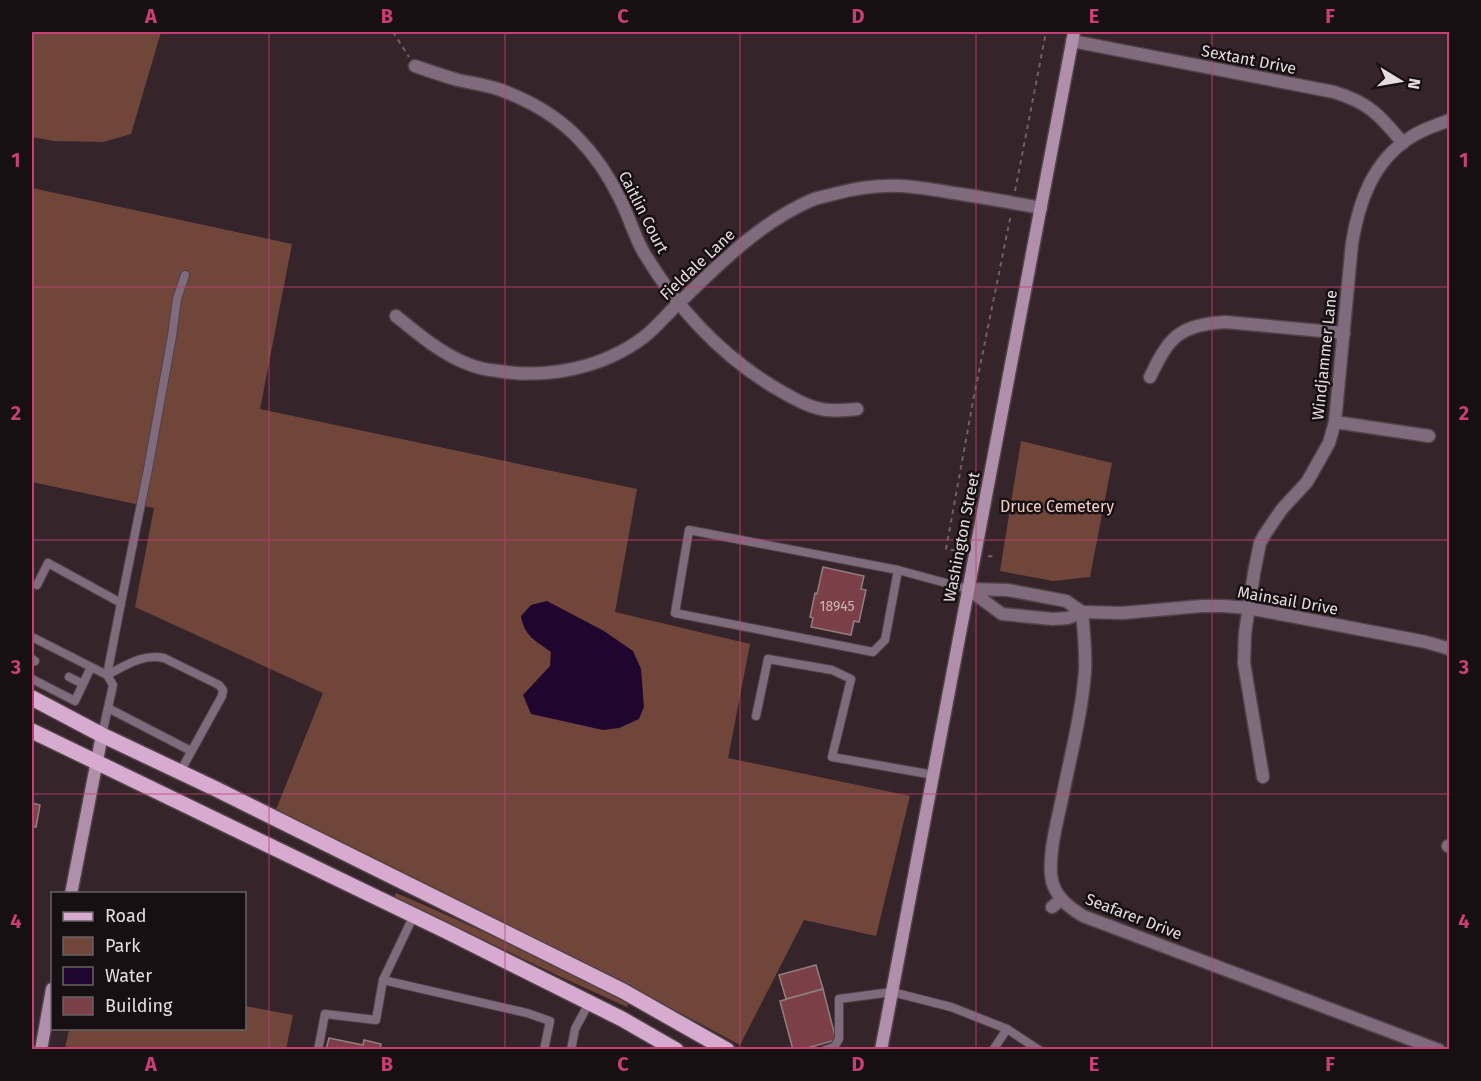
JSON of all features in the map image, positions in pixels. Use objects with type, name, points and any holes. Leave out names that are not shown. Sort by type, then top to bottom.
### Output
[{"type":"main road","name":"Washington Street","points":[[881,1050],[1073,36]]},
{"type":"main road","points":[[32,698],[102,735],[623,991],[727,1050]]},
{"type":"main road","points":[[32,731],[96,764],[414,915],[622,1019],[676,1050]]},
{"type":"main road","points":[[71,892],[102,735]]},
{"type":"main road","points":[[40,1050],[51,994]]},
{"type":"street","name":"Sextant Drive","points":[[1073,36],[1334,92],[1367,106],[1382,118],[1403,143]]},
{"type":"street","name":"Caitlin Court","points":[[415,66],[524,99],[574,134],[591,153],[621,199],[643,251],[678,303],[701,330],[724,352],[756,376],[790,396],[817,408],[833,411],[857,409]]},
{"type":"street","name":"Windjammer Lane","points":[[1263,777],[1244,663],[1248,608],[1260,543],[1282,509],[1307,482],[1329,443],[1335,422],[1352,243],[1362,198],[1386,158],[1413,136],[1449,120]]},
{"type":"street","name":"Fieldale Lane","points":[[396,316],[439,350],[465,363],[488,370],[519,375],[565,371],[603,360],[645,336],[750,237],[790,210],[814,199],[844,191],[901,186],[927,188],[1041,208]]},
{"type":"street","points":[[1150,377],[1161,352],[1177,335],[1190,327],[1205,323],[1225,322],[1344,333]]},
{"type":"street","points":[[1335,422],[1429,436]]},
{"type":"street","name":"Mainsail Drive","points":[[968,590],[1008,590],[1066,601],[1082,612]]},
{"type":"street","name":"Mainsail Drive","points":[[968,590],[1002,614],[1053,619],[1068,618],[1082,612],[1122,613],[1224,606],[1248,608],[1426,642],[1449,649]]},
{"type":"street","name":"Seafarer Drive","points":[[1082,612],[1085,650],[1082,700],[1052,848],[1051,875],[1057,904],[1068,907],[1083,916],[1439,1050]]},
{"type":"lane","points":[[107,675],[148,470],[177,299],[185,275]]},
{"type":"lane","points":[[898,570],[885,640],[873,652],[675,613],[689,530],[898,570],[968,590]]},
{"type":"lane","points":[[37,585],[48,563],[121,603]]},
{"type":"lane","points":[[32,637],[107,675],[113,685],[102,735]]},
{"type":"lane","points":[[107,675],[150,656],[164,658],[221,687],[222,696],[180,772]]},
{"type":"lane","points":[[756,716],[768,659],[832,670],[851,679],[832,757],[934,775]]},
{"type":"lane","points":[[32,679],[75,700],[91,667]]},
{"type":"lane","points":[[69,677],[83,684]]},
{"type":"lane","points":[[108,708],[191,751]]},
{"type":"lane","points":[[318,1050],[325,1014],[376,1020],[383,980],[414,915]]},
{"type":"lane","points":[[383,980],[527,1013],[550,1021],[544,1050]]},
{"type":"lane","points":[[825,1050],[834,1047],[839,1039],[839,999],[892,992],[951,1007],[1007,1029],[1025,1046],[1039,1050]]},
{"type":"lane","points":[[571,1050],[575,1029],[588,1003]]},
{"type":"lane","points":[[993,1050],[1007,1029]]},
{"type":"path","points":[[393,32],[415,66]]},
{"type":"path","points":[[953,550],[946,549],[1046,32]]},
{"type":"green space","points":[[32,32],[161,32],[131,134],[103,142],[54,141],[32,137]]},
{"type":"green space","points":[[32,188],[292,244],[260,409],[637,489],[615,612],[750,644],[728,758],[910,796],[876,936],[804,920],[740,1045],[602,971],[275,812],[323,693],[135,607],[154,508],[32,482]]},
{"type":"green space","name":"Druce Cemetery","points":[[1021,441],[1112,463],[1090,577],[1053,581],[1000,571]]},
{"type":"green space","points":[[396,893],[513,946],[629,1003],[627,1007],[561,977],[394,897]]},
{"type":"green space","points":[[246,1006],[293,1015],[286,1049],[65,1049],[69,1030],[246,1030]]},
{"type":"water","points":[[547,601],[604,631],[633,651],[641,669],[644,707],[639,719],[619,728],[603,730],[531,714],[523,695],[550,666],[551,652],[528,633],[521,616],[531,605]]},
{"type":"building","points":[[823,567],[864,576],[861,589],[866,590],[859,622],[854,621],[851,635],[811,627],[813,618],[810,617]]},
{"type":"building","points":[[32,803],[40,805],[36,827],[32,826]]},
{"type":"building","points":[[816,965],[823,989],[786,999],[779,975]]},
{"type":"building","points":[[823,989],[836,1040],[793,1050],[780,1001]]},
{"type":"building","points":[[329,1038],[363,1045],[364,1040],[381,1044],[380,1049],[383,1050],[326,1050]]}]
